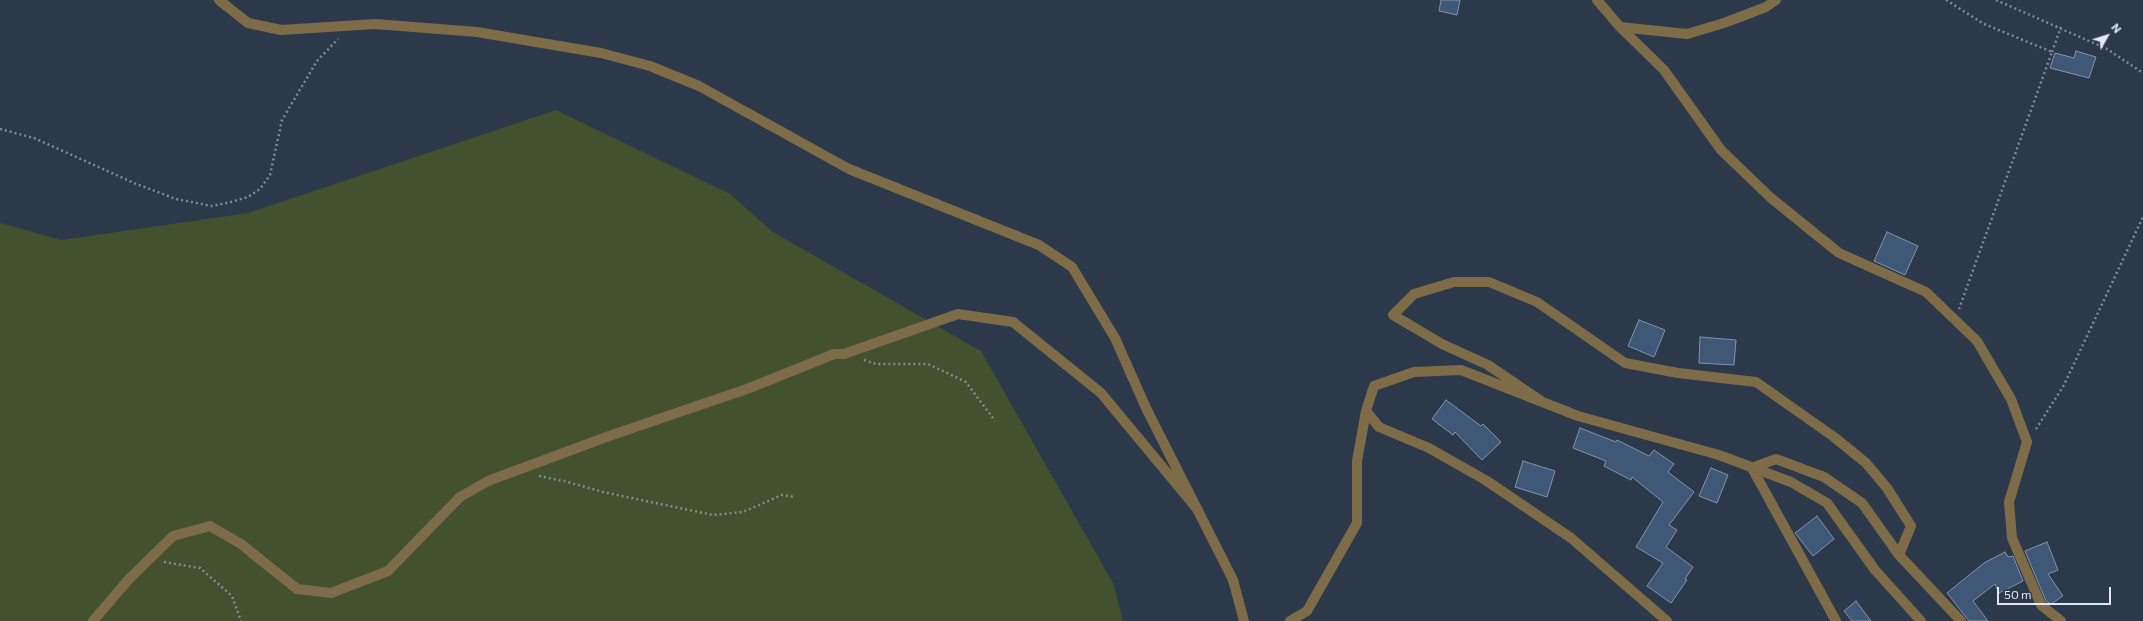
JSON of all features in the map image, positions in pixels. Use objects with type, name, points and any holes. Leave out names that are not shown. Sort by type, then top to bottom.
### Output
[{"type":"street","points":[[219,0],[248,22],[281,30],[350,27],[375,24],[477,32],[601,52],[650,66],[699,86],[849,169],[1039,245],[1072,267],[1115,338],[1146,408],[1233,580],[1244,621]]},
{"type":"street","points":[[1597,0],[1620,28],[1664,70],[1721,150],[1771,198],[1839,253],[1926,292],[1977,341],[2011,399],[2027,442],[2009,502],[2012,538],[2041,606],[2061,621]]},
{"type":"street","points":[[1620,28],[1687,34],[1724,23],[1766,7],[1776,0]]},
{"type":"street","points":[[1541,401],[1488,365],[1442,344],[1394,315],[1414,294],[1454,282],[1489,282],[1537,302],[1625,363],[1678,373],[1756,382],[1834,437],[1866,463],[1887,488],[1911,526],[1898,555]]},
{"type":"street","points":[[93,621],[129,579],[173,536],[210,526],[241,544],[297,589],[331,593],[388,571],[460,497],[488,481],[609,436],[746,389],[834,354],[844,354],[958,314],[1013,322],[1100,392],[1198,510]]},
{"type":"street","points":[[1290,621],[1306,611],[1357,523],[1357,461],[1366,411],[1374,386],[1414,372],[1461,370],[1578,416],[1719,455],[1791,482],[1827,503],[1875,570],[1921,621]]},
{"type":"street","points":[[1366,411],[1379,427],[1429,448],[1481,477],[1571,538],[1666,621]]},
{"type":"street","points":[[1752,468],[1776,459],[1824,477],[1862,503],[1898,555],[1961,621]]},
{"type":"street","points":[[1752,468],[1836,621]]},
{"type":"path","points":[[1946,0],[1984,24],[2052,52]]},
{"type":"path","points":[[1996,0],[2061,27],[2107,49],[2143,73]]},
{"type":"path","points":[[0,128],[34,138],[134,183],[176,198],[212,206],[248,197],[260,189],[270,175],[282,120],[317,61],[350,27]]},
{"type":"path","points":[[1955,321],[2061,27]]},
{"type":"path","points":[[2027,442],[2064,386],[2143,217]]},
{"type":"path","points":[[844,354],[876,364],[928,364],[966,382],[995,421]]},
{"type":"path","points":[[535,475],[564,481],[603,492],[713,515],[743,512],[782,495],[795,497]]},
{"type":"path","points":[[148,560],[200,568],[232,596],[241,621]]},
{"type":"green space","points":[[556,110],[730,194],[773,232],[981,351],[1114,585],[1123,621],[0,621],[0,223],[62,240],[248,213]]},
{"type":"building","points":[[1441,0],[1460,0],[1457,15],[1439,11]]},
{"type":"building","points":[[2076,51],[2096,57],[2089,78],[2050,68],[2055,53],[2074,58]]},
{"type":"building","points":[[1887,232],[1918,246],[1905,275],[1874,261]]},
{"type":"building","points":[[1639,320],[1665,330],[1654,357],[1628,346]]},
{"type":"building","points":[[1700,337],[1736,340],[1734,365],[1699,363]]},
{"type":"building","points":[[1446,400],[1481,426],[1483,424],[1501,442],[1482,460],[1455,432],[1453,435],[1432,419]]},
{"type":"building","points":[[1580,428],[1616,442],[1617,440],[1649,456],[1654,450],[1674,464],[1668,472],[1694,492],[1669,525],[1677,530],[1666,547],[1693,567],[1685,579],[1687,580],[1671,603],[1647,586],[1663,563],[1636,547],[1663,502],[1632,477],[1631,480],[1604,466],[1606,461],[1573,448]]},
{"type":"building","points":[[1523,461],[1555,471],[1547,497],[1515,487]]},
{"type":"building","points":[[1711,468],[1728,475],[1717,503],[1699,496]]},
{"type":"building","points":[[1817,516],[1834,539],[1813,556],[1795,533]]},
{"type":"building","points":[[2047,542],[2058,570],[2048,574],[2063,596],[2051,604],[2046,601],[2025,551]]},
{"type":"building","points":[[2005,552],[2008,557],[2013,556],[2023,581],[1999,593],[1995,584],[1973,601],[1988,621],[1969,621],[1947,593],[1984,563]]},
{"type":"building","points":[[1856,601],[1871,621],[1852,621],[1844,611]]}]
